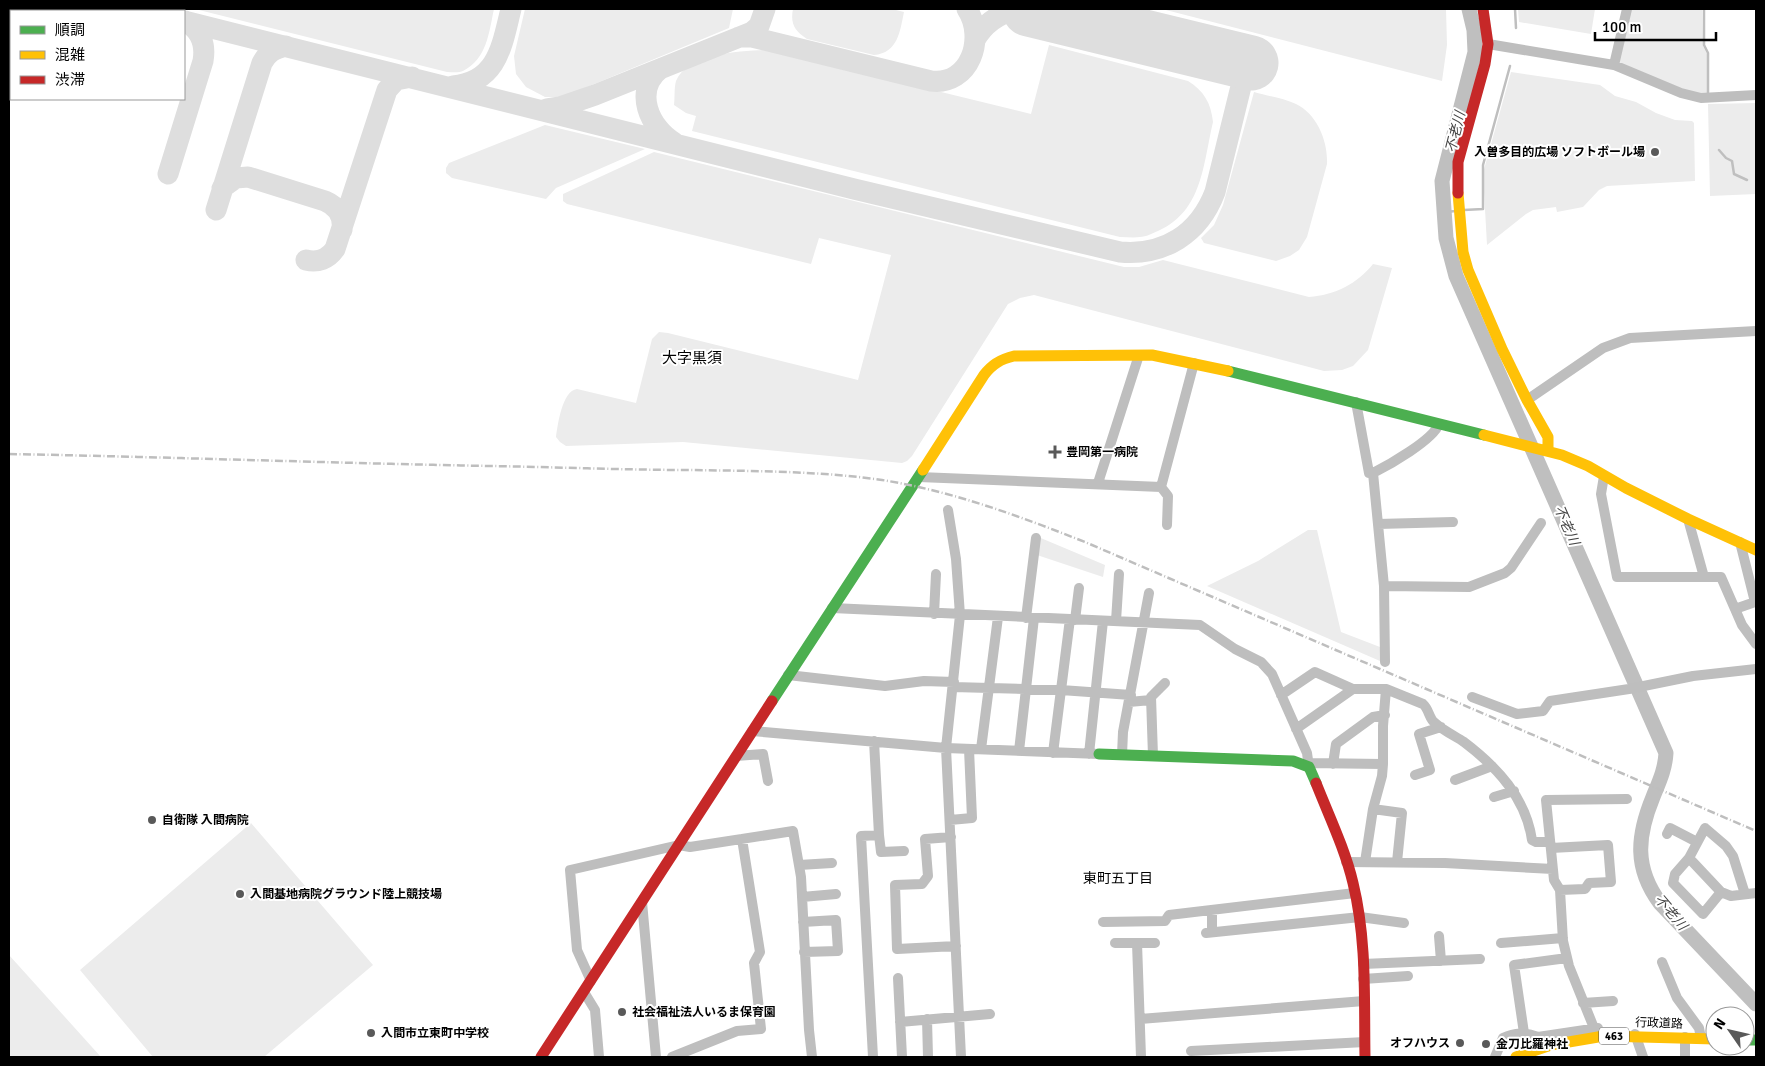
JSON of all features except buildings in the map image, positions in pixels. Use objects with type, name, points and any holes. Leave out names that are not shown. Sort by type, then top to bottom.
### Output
[{"type":"main road","points":[[1483,9],[1488,44],[1481,80],[1458,162],[1459,225],[1468,270],[1496,337],[1527,400],[1548,437],[1545,450]]},
{"type":"main road","points":[[541,1057],[680,845],[788,675],[919,478],[984,374],[1003,358],[1014,356],[1139,355],[1167,357],[1545,450],[1575,460],[1688,519],[1756,550]]},
{"type":"main road","points":[[1094,754],[1294,761],[1308,765],[1346,862],[1360,917],[1366,1057]]},
{"type":"main road","name":"行政道路","points":[[1516,1057],[1551,1045],[1604,1036],[1636,1035],[1705,1038]]},
{"type":"street","points":[[1614,65],[1627,9]]},
{"type":"street","points":[[1488,44],[1614,65],[1681,93],[1701,98],[1756,95]]},
{"type":"street","points":[[1527,400],[1603,348],[1630,338],[1756,331]]},
{"type":"street","points":[[1098,483],[1139,355]]},
{"type":"street","points":[[1161,487],[1194,363]]},
{"type":"street","points":[[1356,402],[1369,473],[1373,473]]},
{"type":"street","points":[[1373,473],[1400,459],[1433,434],[1440,424]]},
{"type":"street","points":[[1373,473],[1384,586],[1385,662]]},
{"type":"street","points":[[1604,476],[1601,494],[1617,576],[1721,577],[1742,624],[1754,638]]},
{"type":"street","points":[[919,478],[1098,483],[1161,487],[1168,496],[1167,525]]},
{"type":"street","points":[[948,510],[956,559],[960,615],[946,748],[961,1057]]},
{"type":"street","points":[[1688,519],[1704,576]]},
{"type":"street","points":[[1378,524],[1453,522]]},
{"type":"street","points":[[1384,586],[1469,587],[1505,573],[1511,568],[1540,523]]},
{"type":"street","points":[[1019,751],[1026,689],[1036,538]]},
{"type":"street","points":[[1735,609],[1755,602],[1740,542]]},
{"type":"street","points":[[934,614],[936,574]]},
{"type":"street","points":[[1116,621],[1120,574]]},
{"type":"street","points":[[1053,752],[1061,690],[1079,588]]},
{"type":"street","points":[[1122,755],[1123,732],[1149,594]]},
{"type":"street","points":[[832,608],[1200,626],[1235,649],[1261,662],[1272,674],[1307,753],[1308,765],[1383,764]]},
{"type":"street","points":[[981,749],[998,617]]},
{"type":"street","points":[[752,731],[946,748],[1094,754],[1096,692],[1103,621]]},
{"type":"street","points":[[1472,697],[1517,714],[1543,711],[1550,701],[1634,688],[1693,676],[1756,669]]},
{"type":"street","points":[[1281,695],[1315,672],[1353,689],[1386,690],[1423,704],[1433,722],[1464,742],[1492,766],[1514,791],[1530,824],[1532,840],[1551,845],[1608,845],[1611,882],[1589,883],[1585,889],[1560,890]]},
{"type":"street","points":[[788,675],[885,686],[924,681],[989,688],[1096,692],[1151,700]]},
{"type":"street","points":[[1153,756],[1151,697],[1165,683]]},
{"type":"street","points":[[1296,729],[1353,689]]},
{"type":"street","points":[[1365,862],[1373,809],[1382,776],[1386,690]]},
{"type":"street","points":[[1333,764],[1336,744],[1373,717],[1385,715]]},
{"type":"street","points":[[1415,775],[1430,770],[1419,734],[1441,727]]},
{"type":"street","points":[[874,741],[881,852],[904,851]]},
{"type":"street","points":[[950,820],[972,818],[969,749]]},
{"type":"street","points":[[736,756],[763,754],[768,780]]},
{"type":"street","points":[[1455,780],[1492,766]]},
{"type":"street","points":[[1494,797],[1514,791]]},
{"type":"street","points":[[1594,1028],[1567,958],[1563,938],[1560,890],[1554,880],[1546,800],[1627,799]]},
{"type":"street","points":[[1373,809],[1402,813],[1397,862]]},
{"type":"street","points":[[1667,834],[1670,828],[1697,842]]},
{"type":"street","points":[[1721,892],[1703,914],[1673,883],[1675,874],[1689,858],[1705,828],[1726,846],[1733,856],[1745,894]]},
{"type":"street","points":[[591,981],[577,950],[570,870],[680,845],[690,847],[793,831],[802,897],[812,1057]]},
{"type":"street","points":[[872,1057],[860,836],[879,835]]},
{"type":"street","points":[[950,837],[925,839],[928,876],[922,884],[895,885],[897,949],[956,946]]},
{"type":"street","points":[[672,1057],[737,1031],[761,1029],[754,963],[760,952],[742,839]]},
{"type":"street","points":[[1689,858],[1721,892],[1731,896],[1756,893]]},
{"type":"street","points":[[1346,862],[1445,863],[1553,869]]},
{"type":"street","points":[[799,865],[832,863]]},
{"type":"street","points":[[1103,922],[1165,921],[1169,915],[1355,893]]},
{"type":"street","points":[[802,897],[836,894]]},
{"type":"street","points":[[642,902],[656,1057]]},
{"type":"street","points":[[1212,910],[1209,932],[1360,917],[1404,923]]},
{"type":"street","points":[[803,922],[836,920],[838,951],[804,952]]},
{"type":"street","points":[[1439,936],[1441,961]]},
{"type":"street","points":[[1501,943],[1563,938]]},
{"type":"street","points":[[1115,943],[1155,942]]},
{"type":"street","points":[[1137,943],[1141,1057]]},
{"type":"street","points":[[1524,1033],[1514,965],[1567,958]]},
{"type":"street","points":[[1363,964],[1480,959]]},
{"type":"street","points":[[1662,962],[1677,998],[1698,1028],[1701,1038]]},
{"type":"street","points":[[1364,979],[1408,976]]},
{"type":"street","points":[[898,978],[902,1057]]},
{"type":"street","points":[[584,992],[595,1010],[598,1057]]},
{"type":"street","points":[[1140,1018],[1364,1000]]},
{"type":"street","points":[[1583,1003],[1613,1001]]},
{"type":"street","points":[[900,1022],[990,1014]]},
{"type":"street","points":[[927,1019],[928,1057]]},
{"type":"street","points":[[1496,1057],[1499,1044],[1503,1038],[1510,1034],[1524,1033],[1538,1037],[1594,1028],[1632,1029],[1636,1035],[1643,1057]]},
{"type":"street","points":[[1685,1037],[1685,1057]]},
{"type":"street","points":[[1191,1051],[1366,1042]]},
{"type":"street","points":[[1551,1045],[1554,1057]]},
{"type":"shaded area","points":[[195,9],[494,9],[486,44],[477,59],[463,71],[447,72]]},
{"type":"shaded area","points":[[525,9],[733,9],[729,28],[563,97],[545,97],[526,87],[516,74],[514,56]]},
{"type":"shaded area","points":[[793,9],[892,9],[904,12],[899,33],[893,46],[882,53],[874,55],[807,39],[794,27],[792,19]]},
{"type":"shaded area","points":[[1162,9],[1446,9],[1447,45],[1442,81]]},
{"type":"shaded area","points":[[1518,9],[1595,9],[1591,34],[1519,22]]},
{"type":"shaded area","points":[[1630,9],[1702,9],[1703,46],[1707,54],[1707,93],[1692,93],[1620,64],[1618,59]]},
{"type":"shaded area","points":[[1049,45],[1188,81],[1206,98],[1213,122],[1203,170],[1193,199],[1173,222],[1145,236],[1120,237],[692,131],[696,116],[686,113],[674,105],[676,81],[682,72],[692,65],[717,55],[769,50],[1031,114]]},
{"type":"shaded area","points":[[1511,72],[1600,85],[1615,96],[1636,102],[1656,113],[1675,120],[1692,121],[1694,123],[1695,181],[1607,186],[1599,190],[1583,207],[1557,212],[1556,207],[1533,210],[1487,245],[1483,173]]},
{"type":"shaded area","points":[[1254,92],[1286,100],[1296,104],[1310,114],[1320,129],[1326,146],[1327,164],[1307,237],[1299,250],[1290,256],[1276,261],[1204,243],[1201,238],[1214,225],[1223,205]]},
{"type":"shaded area","points":[[1756,103],[1756,194],[1710,196],[1708,104]]},
{"type":"shaded area","points":[[545,125],[645,149],[556,188],[546,199],[452,178],[446,173],[449,163]]},
{"type":"shaded area","points":[[654,152],[1124,267],[1139,267],[1163,260],[1309,297],[1328,294],[1353,283],[1373,264],[1392,268],[1368,350],[1353,366],[1342,370],[1324,371],[1034,295],[1020,298],[1008,304],[912,456],[902,463],[683,442],[566,446],[556,437],[564,402],[572,391],[577,389],[636,403],[652,339],[659,332],[858,380],[891,255],[819,238],[811,264],[567,204],[563,201],[563,194]]},
{"type":"shaded area","points":[[1308,530],[1317,530],[1341,632],[1380,647],[1380,661],[1207,586],[1258,561]]},
{"type":"shaded area","points":[[1036,536],[1105,565],[1103,577],[1034,554]]},
{"type":"shaded area","name":"入間基地病院グラウンド陸上競技場","points":[[251,823],[373,965],[264,1057],[153,1057],[80,970]]},
{"type":"shaded area","points":[[9,955],[101,1057],[9,1057]]},
{"type":"waterway","name":"不老川","points":[[1469,9],[1474,30],[1475,52],[1442,181],[1446,238],[1456,276],[1666,753],[1663,770],[1648,811],[1641,838],[1642,864],[1646,877],[1660,903],[1756,1004]]},
{"type":"waterway","points":[[1515,9],[1516,28]]},
{"type":"waterway","points":[[1704,9],[1704,45],[1708,53],[1708,93]]},
{"type":"waterway","points":[[1464,210],[1483,209],[1483,165],[1510,66]]},
{"type":"waterway","points":[[1719,150],[1726,158],[1732,161],[1734,174],[1747,180]]},
{"type":"waterway","points":[[1445,212],[1456,211]]},
{"type":"taxiway","points":[[135,9],[140,10]]},
{"type":"taxiway","points":[[453,86],[468,83],[480,77],[489,69],[501,48],[511,9]]},
{"type":"taxiway","points":[[547,109],[560,107],[595,95],[752,32],[759,26],[765,9]]},
{"type":"taxiway","points":[[739,37],[752,37],[931,81],[945,81],[956,76],[965,68],[971,58],[975,33],[973,21],[967,9]]},
{"type":"taxiway","points":[[975,40],[988,23],[1006,13],[1019,9]]},
{"type":"taxiway","points":[[1061,9],[1077,21]]},
{"type":"taxiway","points":[[185,21],[854,189],[1120,252],[1136,252],[1165,246],[1178,239],[1200,220],[1215,192],[1247,62]]},
{"type":"taxiway","points":[[168,174],[204,55],[203,43],[199,33],[185,21]]},
{"type":"taxiway","points":[[216,210],[262,63],[272,52],[286,46]]},
{"type":"taxiway","points":[[660,69],[647,87],[646,98],[648,108],[658,128],[675,143]]},
{"type":"taxiway","points":[[306,260],[315,261],[322,259],[335,249],[387,90],[396,80],[412,77]]},
{"type":"taxiway","points":[[222,188],[236,178],[248,177],[325,201],[339,212],[342,220],[342,230]]},
{"type":"runway","points":[[1029,9],[1251,63]]},
{"type":"railway","points":[[9,454],[786,472],[858,477],[908,485],[985,505],[1085,542],[1756,831]]},
{"type":"traffic: fast","points":[[1228,371],[1484,435]]},
{"type":"traffic: fast","points":[[772,701],[923,470]]},
{"type":"traffic: fast","points":[[1099,754],[1293,761],[1309,767],[1316,783]]},
{"type":"traffic: slow","points":[[1458,193],[1463,252],[1468,270],[1502,349],[1548,437],[1548,451]]},
{"type":"traffic: slow","points":[[923,470],[987,371],[1001,360],[1009,357],[1152,355],[1228,371]]},
{"type":"traffic: slow","points":[[1484,435],[1562,455],[1588,466],[1626,488],[1688,519],[1756,550]]},
{"type":"traffic: slow","points":[[1516,1057],[1551,1045],[1604,1036],[1705,1039]]},
{"type":"traffic: jam","points":[[1458,193],[1458,162],[1485,64],[1488,44],[1483,9]]},
{"type":"traffic: jam","points":[[541,1057],[772,701]]},
{"type":"traffic: jam","points":[[1316,783],[1346,858],[1361,926],[1364,970],[1365,1057]]},
{"type":"place","name":"入曽多目的広場 ソフトボール場","points":[[1655,152]]},
{"type":"place","name":"豊岡第一病院","points":[[1055,452]]},
{"type":"place","name":"自衛隊 入間病院","points":[[152,820]]},
{"type":"place","name":"入間基地病院グラウンド陸上競技場","points":[[240,894]]},
{"type":"place","name":"社会福祉法人いるま保育園","points":[[622,1012]]},
{"type":"place","name":"入間市立東町中学校","points":[[371,1033]]},
{"type":"place","name":"オフハウス","points":[[1460,1043]]},
{"type":"place","name":"金刀比羅神社","points":[[1486,1044]]},
{"type":"district","name":"大字黒須","points":[[692,358]]},
{"type":"district","name":"東町五丁目","points":[[1118,878]]}]
